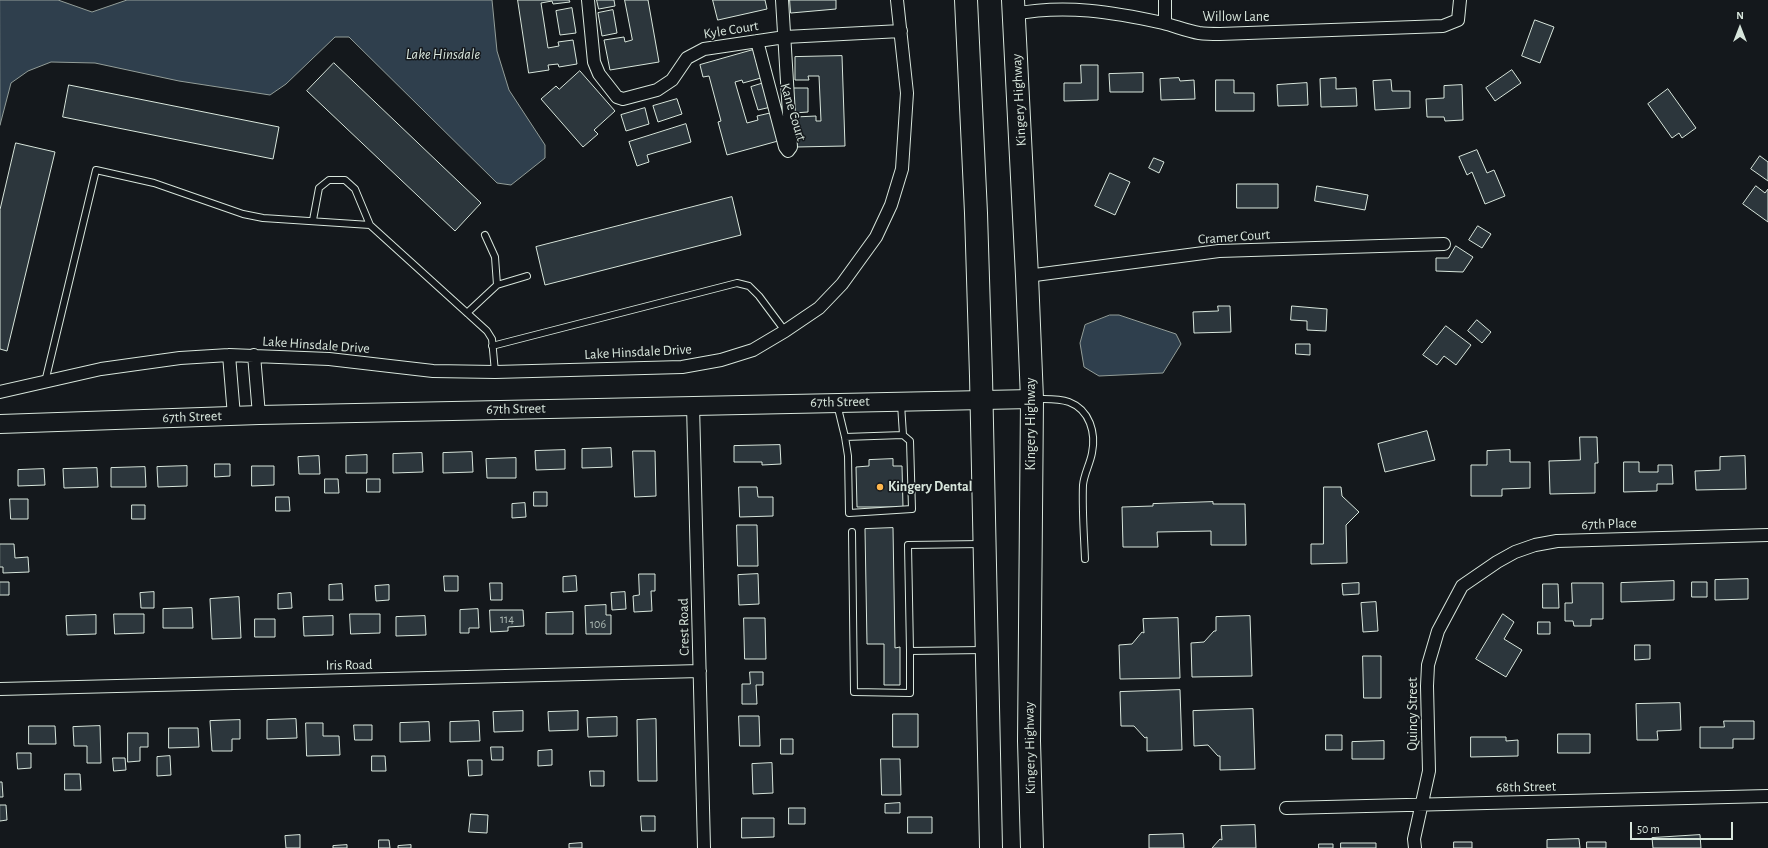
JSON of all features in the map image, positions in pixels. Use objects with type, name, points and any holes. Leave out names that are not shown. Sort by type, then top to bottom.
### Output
[{"type":"highway","points":[[966,0],[976,213],[982,400],[991,848]]},
{"type":"highway","name":"Kingery Highway","points":[[1014,7],[1028,276],[1032,399],[1029,741],[1032,848]]},
{"type":"street","name":"Kyle Court","points":[[588,0],[594,62],[599,74],[617,97],[623,98],[657,90],[672,80],[687,58],[704,49],[785,37],[901,31]]},
{"type":"street","name":"Kane Court","points":[[777,0],[785,37]]},
{"type":"street","name":"Kane Court","points":[[757,41],[785,147],[788,151],[791,147],[782,0]]},
{"type":"street","name":"Lake Hinsdale Drive","points":[[0,392],[109,367],[180,358],[229,354],[329,359],[433,371],[495,372],[682,367],[721,360],[753,350],[819,308],[842,284],[876,237],[891,205],[902,169],[907,93],[897,0]]},
{"type":"street","points":[[1165,0],[1165,24]]},
{"type":"street","name":"Willow Lane","points":[[1014,7],[1032,10],[1064,8],[1083,9],[1119,14],[1198,33],[1220,34],[1443,26],[1458,20],[1460,0]]},
{"type":"street","name":"Cramer Court","points":[[1028,276],[1220,250],[1444,244]]},
{"type":"street","points":[[229,354],[234,416]]},
{"type":"street","name":"Lake Hinsdale Drive","points":[[254,355],[259,415]]},
{"type":"street","name":"67th Street","points":[[0,424],[259,415],[1032,399]]},
{"type":"street","name":"Crest Road","points":[[694,405],[704,848]]},
{"type":"street","name":"67th Place","points":[[1462,586],[1497,562],[1515,552],[1535,545],[1557,541],[1768,535]]},
{"type":"street","name":"Quincy Street","points":[[1415,848],[1414,839],[1429,771],[1428,665],[1438,630],[1462,586]]},
{"type":"street","name":"Iris Road","points":[[0,689],[700,671]]},
{"type":"street","name":"68th Street","points":[[1286,808],[1768,796]]},
{"type":"lane","points":[[45,382],[96,170],[154,183],[243,214],[263,218],[313,220],[370,225]]},
{"type":"lane","points":[[313,220],[319,188],[329,180],[345,180],[354,189],[370,225],[487,331],[492,339],[495,372]]},
{"type":"lane","points":[[485,235],[495,257],[497,285]]},
{"type":"lane","points":[[467,312],[497,285],[527,276]]},
{"type":"lane","points":[[492,346],[737,283],[749,286],[759,296],[785,331]]},
{"type":"lane","points":[[1032,399],[1056,399],[1069,402],[1080,408],[1087,416],[1091,425],[1093,445],[1083,487],[1085,559]]},
{"type":"lane","points":[[901,401],[902,435]]},
{"type":"lane","points":[[837,402],[848,456],[849,513],[912,509],[910,441],[902,435],[845,437]]},
{"type":"lane","points":[[852,532],[854,692],[910,692],[908,545],[985,544]]},
{"type":"lane","points":[[910,651],[987,650]]},
{"type":"water","name":"Lake Hinsdale","points":[[0,0],[58,0],[92,12],[127,0],[492,0],[497,51],[509,90],[545,145],[545,158],[511,185],[497,183],[349,37],[335,37],[286,84],[270,95],[179,81],[95,63],[51,62],[28,71],[11,83],[0,125]]},
{"type":"water","points":[[1110,315],[1119,315],[1176,334],[1181,344],[1163,373],[1099,376],[1084,367],[1080,343],[1085,325]]},
{"type":"building","points":[[518,0],[569,0],[570,2],[553,4],[552,1],[541,3],[548,48],[559,46],[558,42],[573,40],[577,64],[559,67],[558,64],[548,65],[549,70],[529,73]]},
{"type":"building","points":[[597,0],[614,0],[615,6],[599,9]]},
{"type":"building","points":[[625,0],[648,0],[659,62],[610,70],[604,40],[624,37],[625,42],[632,40]]},
{"type":"building","points":[[713,0],[765,0],[767,9],[718,20]]},
{"type":"building","points":[[790,0],[836,0],[836,9],[791,13]]},
{"type":"building","points":[[572,8],[576,33],[560,35],[556,11]]},
{"type":"building","points":[[613,10],[617,33],[602,36],[598,13]]},
{"type":"building","points":[[1535,20],[1554,27],[1540,63],[1522,56]]},
{"type":"building","points":[[753,50],[761,78],[743,83],[742,80],[735,82],[747,123],[758,120],[757,116],[770,113],[778,141],[727,155],[718,122],[721,121],[709,76],[703,77],[700,65]]},
{"type":"building","points":[[842,56],[845,146],[796,147],[795,117],[816,116],[816,121],[821,121],[819,76],[808,76],[809,80],[795,80],[795,57]]},
{"type":"building","points":[[334,63],[481,203],[455,231],[307,91]]},
{"type":"building","points":[[1081,65],[1098,65],[1098,100],[1064,101],[1064,83],[1081,83]]},
{"type":"building","points":[[1512,70],[1521,83],[1495,101],[1486,88]]},
{"type":"building","points":[[580,71],[615,111],[594,130],[598,134],[583,147],[541,99],[556,86],[559,89]]},
{"type":"building","points":[[1143,73],[1143,92],[1110,92],[1109,74]]},
{"type":"building","points":[[1179,78],[1180,81],[1194,80],[1195,99],[1161,100],[1160,79]]},
{"type":"building","points":[[1336,78],[1336,89],[1356,88],[1357,106],[1321,107],[1320,79]]},
{"type":"building","points":[[1216,80],[1234,80],[1234,93],[1254,93],[1254,111],[1216,111]]},
{"type":"building","points":[[1391,80],[1392,91],[1410,91],[1410,108],[1375,110],[1373,81]]},
{"type":"building","points":[[764,83],[771,107],[758,110],[751,87]]},
{"type":"building","points":[[1307,83],[1308,105],[1278,106],[1277,85]]},
{"type":"building","points":[[69,85],[279,127],[273,159],[63,117]]},
{"type":"building","points":[[1462,85],[1463,120],[1445,121],[1444,117],[1427,117],[1426,99],[1444,98],[1444,86]]},
{"type":"building","points":[[793,88],[808,88],[808,112],[794,113]]},
{"type":"building","points":[[1668,89],[1696,128],[1682,138],[1679,133],[1672,138],[1648,104]]},
{"type":"building","points":[[677,99],[682,114],[658,122],[653,106]]},
{"type":"building","points":[[645,108],[649,124],[626,131],[621,115]]},
{"type":"building","points":[[686,124],[691,142],[647,155],[649,162],[637,166],[629,142]]},
{"type":"building","points":[[16,143],[55,152],[7,351],[0,349],[0,210]]},
{"type":"building","points":[[1477,150],[1487,173],[1494,170],[1505,196],[1485,204],[1472,172],[1467,175],[1459,157]]},
{"type":"building","points":[[1760,156],[1768,162],[1768,181],[1751,169]]},
{"type":"building","points":[[1154,158],[1164,162],[1159,173],[1149,168]]},
{"type":"building","points":[[1110,173],[1130,182],[1115,215],[1095,206]]},
{"type":"building","points":[[1237,184],[1278,184],[1278,208],[1237,208]]},
{"type":"building","points":[[1317,186],[1368,195],[1365,210],[1315,201]]},
{"type":"building","points":[[1756,186],[1765,193],[1768,189],[1768,222],[1743,204]]},
{"type":"building","points":[[732,197],[741,235],[545,285],[536,247]]},
{"type":"building","points":[[1478,226],[1491,234],[1482,248],[1469,240]]},
{"type":"building","points":[[1456,246],[1473,257],[1463,272],[1436,271],[1436,258],[1448,258]]},
{"type":"building","points":[[1218,306],[1230,306],[1231,332],[1194,333],[1193,312],[1218,311]]},
{"type":"building","points":[[1292,306],[1327,309],[1326,331],[1307,330],[1307,321],[1291,320]]},
{"type":"building","points":[[1477,320],[1491,332],[1482,343],[1468,331]]},
{"type":"building","points":[[1446,326],[1471,345],[1456,365],[1444,356],[1437,365],[1423,355]]},
{"type":"building","points":[[1296,344],[1310,344],[1310,355],[1296,354]]},
{"type":"building","points":[[1427,431],[1435,460],[1385,472],[1378,444]]},
{"type":"building","points":[[1580,437],[1597,437],[1598,463],[1595,463],[1595,493],[1550,494],[1549,461],[1580,460]]},
{"type":"building","points":[[780,445],[781,464],[762,465],[762,462],[734,462],[734,446]]},
{"type":"building","points":[[611,448],[612,467],[582,468],[582,449]]},
{"type":"building","points":[[565,450],[565,469],[536,470],[535,451]]},
{"type":"building","points":[[1510,450],[1510,462],[1530,462],[1530,488],[1502,489],[1502,496],[1471,496],[1471,465],[1487,465],[1487,451]]},
{"type":"building","points":[[633,451],[655,451],[656,496],[635,497]]},
{"type":"building","points":[[472,452],[473,472],[443,473],[443,453]]},
{"type":"building","points":[[422,453],[423,472],[393,473],[393,454]]},
{"type":"building","points":[[367,455],[367,473],[346,473],[346,456]]},
{"type":"building","points":[[319,456],[320,474],[299,474],[298,457]]},
{"type":"building","points":[[1745,456],[1746,489],[1696,490],[1695,471],[1720,470],[1720,457]]},
{"type":"building","points":[[516,458],[516,478],[487,478],[486,459]]},
{"type":"building","name":"Kingery Dental","points":[[893,459],[893,466],[902,466],[903,507],[857,507],[856,467],[869,466],[869,460]]},
{"type":"building","points":[[1624,462],[1639,462],[1639,472],[1658,472],[1658,465],[1672,465],[1673,484],[1657,484],[1657,491],[1624,492]]},
{"type":"building","points":[[215,464],[230,464],[230,476],[215,477]]},
{"type":"building","points":[[187,466],[187,486],[158,487],[157,467]]},
{"type":"building","points":[[252,466],[274,466],[274,485],[252,486]]},
{"type":"building","points":[[145,467],[146,487],[111,487],[111,468]]},
{"type":"building","points":[[97,468],[98,487],[64,488],[63,469]]},
{"type":"building","points":[[44,469],[45,485],[18,486],[18,470]]},
{"type":"building","points":[[325,479],[338,479],[339,493],[325,493]]},
{"type":"building","points":[[367,479],[380,479],[380,492],[367,492]]},
{"type":"building","points":[[739,487],[757,487],[758,497],[773,497],[773,516],[740,517]]},
{"type":"building","points":[[1324,487],[1341,487],[1342,496],[1359,512],[1346,525],[1347,563],[1311,564],[1311,544],[1323,544]]},
{"type":"building","points":[[534,492],[547,492],[547,506],[534,506]]},
{"type":"building","points":[[276,497],[289,497],[290,511],[276,511]]},
{"type":"building","points":[[10,499],[28,499],[28,519],[11,519]]},
{"type":"building","points":[[1213,502],[1213,504],[1245,504],[1246,545],[1211,545],[1211,531],[1157,532],[1158,547],[1123,547],[1122,507],[1153,506],[1153,504]]},
{"type":"building","points":[[525,503],[526,517],[512,518],[512,504]]},
{"type":"building","points":[[132,505],[145,505],[145,519],[132,519]]},
{"type":"building","points":[[737,525],[757,525],[758,566],[738,566]]},
{"type":"building","points":[[893,528],[895,648],[900,647],[900,685],[884,685],[884,644],[867,644],[865,529]]},
{"type":"building","points":[[0,544],[14,544],[15,558],[28,557],[29,572],[3,573],[3,567],[0,567]]},
{"type":"building","points":[[639,574],[655,574],[655,591],[651,591],[652,611],[634,612],[633,596],[639,595]]},
{"type":"building","points":[[758,574],[759,604],[739,605],[738,575]]},
{"type":"building","points":[[444,576],[458,576],[458,591],[445,591]]},
{"type":"building","points":[[576,576],[577,591],[563,592],[563,577]]},
{"type":"building","points":[[1748,579],[1748,599],[1715,600],[1715,580]]},
{"type":"building","points":[[1674,581],[1674,600],[1621,602],[1621,583]]},
{"type":"building","points":[[0,582],[9,582],[9,595],[0,595]]},
{"type":"building","points":[[1692,582],[1707,582],[1707,597],[1692,597]]},
{"type":"building","points":[[490,583],[502,583],[502,600],[491,600]]},
{"type":"building","points":[[1359,583],[1359,594],[1343,595],[1342,584]]},
{"type":"building","points":[[1572,583],[1603,583],[1603,619],[1591,619],[1591,626],[1574,626],[1573,621],[1565,621],[1565,603],[1572,603]]},
{"type":"building","points":[[342,584],[343,600],[329,600],[329,585]]},
{"type":"building","points":[[1543,584],[1558,584],[1559,608],[1543,608]]},
{"type":"building","points":[[389,585],[389,600],[376,601],[375,586]]},
{"type":"building","points":[[154,592],[154,608],[141,608],[140,593]]},
{"type":"building","points":[[625,592],[626,609],[612,610],[611,593]]},
{"type":"building","points":[[291,593],[292,608],[278,609],[278,594]]},
{"type":"building","points":[[239,597],[241,638],[212,639],[210,599]]},
{"type":"building","points":[[1376,602],[1378,631],[1363,632],[1361,603]]},
{"type":"building","points":[[606,605],[606,615],[611,615],[611,634],[586,634],[585,606]]},
{"type":"building","points":[[192,608],[193,628],[163,628],[163,609]]},
{"type":"building","points":[[478,609],[479,628],[469,628],[469,633],[460,633],[460,610]]},
{"type":"building","points":[[490,610],[523,610],[524,626],[508,627],[508,631],[491,632]]},
{"type":"building","points":[[573,612],[573,634],[546,634],[546,613]]},
{"type":"building","points":[[114,614],[144,614],[144,633],[115,634]]},
{"type":"building","points":[[350,614],[380,614],[380,633],[351,634]]},
{"type":"building","points":[[1503,614],[1514,622],[1504,639],[1522,650],[1506,677],[1476,659]]},
{"type":"building","points":[[96,615],[96,634],[67,635],[66,616]]},
{"type":"building","points":[[333,616],[333,635],[304,636],[303,617]]},
{"type":"building","points":[[425,616],[426,635],[396,636],[396,617]]},
{"type":"building","points":[[1250,616],[1252,676],[1192,677],[1191,643],[1204,642],[1214,631],[1216,631],[1216,617]]},
{"type":"building","points":[[744,618],[765,618],[766,659],[745,659]]},
{"type":"building","points":[[1178,618],[1180,678],[1120,679],[1119,645],[1132,644],[1142,632],[1144,633],[1143,619]]},
{"type":"building","points":[[255,619],[275,619],[275,637],[255,637]]},
{"type":"building","points":[[1538,622],[1550,622],[1550,634],[1538,634]]},
{"type":"building","points":[[1635,645],[1650,645],[1650,659],[1635,660]]},
{"type":"building","points":[[1363,656],[1381,656],[1381,698],[1364,698]]},
{"type":"building","points":[[750,672],[763,672],[763,685],[756,685],[757,704],[742,704],[742,684],[750,684]]},
{"type":"building","points":[[1180,690],[1182,750],[1147,751],[1147,737],[1145,738],[1134,726],[1121,726],[1120,692]]},
{"type":"building","points":[[1680,703],[1681,730],[1657,731],[1658,740],[1637,740],[1636,704]]},
{"type":"building","points":[[1253,709],[1255,769],[1220,770],[1220,756],[1218,756],[1208,745],[1194,746],[1193,711]]},
{"type":"building","points":[[523,711],[523,731],[494,732],[493,712]]},
{"type":"building","points":[[578,711],[578,730],[549,731],[548,712]]},
{"type":"building","points":[[893,714],[918,714],[918,747],[893,747]]},
{"type":"building","points":[[739,716],[759,716],[760,746],[740,746]]},
{"type":"building","points":[[617,717],[617,736],[588,737],[587,718]]},
{"type":"building","points":[[296,719],[297,738],[267,739],[267,720]]},
{"type":"building","points":[[656,719],[657,781],[638,781],[637,720]]},
{"type":"building","points":[[240,720],[240,739],[232,739],[232,751],[212,751],[210,721]]},
{"type":"building","points":[[479,721],[480,741],[450,742],[450,722]]},
{"type":"building","points":[[1724,721],[1754,721],[1754,739],[1733,739],[1733,748],[1700,748],[1700,727],[1724,727]]},
{"type":"building","points":[[429,722],[430,741],[400,742],[400,723]]},
{"type":"building","points":[[306,723],[323,723],[323,736],[339,736],[340,755],[307,756]]},
{"type":"building","points":[[354,725],[372,725],[372,740],[355,740]]},
{"type":"building","points":[[29,726],[55,726],[56,744],[29,744]]},
{"type":"building","points":[[100,726],[101,763],[87,763],[87,746],[74,746],[73,727]]},
{"type":"building","points":[[169,728],[198,728],[199,747],[169,748]]},
{"type":"building","points":[[128,733],[148,733],[148,747],[140,747],[140,761],[128,762]]},
{"type":"building","points":[[1558,734],[1590,734],[1590,753],[1558,753]]},
{"type":"building","points":[[1326,735],[1342,735],[1342,750],[1326,750]]},
{"type":"building","points":[[1471,737],[1506,737],[1506,741],[1518,740],[1518,756],[1471,757]]},
{"type":"building","points":[[781,739],[793,739],[793,754],[781,754]]},
{"type":"building","points":[[1384,741],[1384,759],[1352,759],[1352,742]]},
{"type":"building","points":[[491,747],[503,747],[503,760],[492,760]]},
{"type":"building","points":[[552,750],[552,765],[538,766],[538,751]]},
{"type":"building","points":[[17,753],[31,753],[31,768],[18,769]]},
{"type":"building","points":[[170,756],[171,775],[157,776],[157,757]]},
{"type":"building","points":[[372,756],[385,756],[386,771],[372,771]]},
{"type":"building","points":[[113,758],[125,758],[126,770],[114,771]]},
{"type":"building","points":[[881,759],[900,759],[901,795],[882,795]]},
{"type":"building","points":[[468,760],[482,760],[482,775],[469,776]]},
{"type":"building","points":[[772,763],[773,793],[753,794],[752,764]]},
{"type":"building","points":[[590,771],[604,771],[604,786],[591,786]]},
{"type":"building","points":[[65,774],[80,774],[81,790],[65,790]]},
{"type":"building","points":[[0,782],[2,782],[3,797],[0,797]]},
{"type":"building","points":[[900,803],[900,813],[885,813],[885,804]]},
{"type":"building","points":[[0,805],[6,805],[7,820],[0,821]]},
{"type":"building","points":[[789,808],[805,808],[805,824],[789,824]]},
{"type":"building","points":[[471,814],[488,815],[487,833],[469,832]]},
{"type":"building","points":[[641,816],[655,816],[655,831],[642,831]]},
{"type":"building","points":[[908,817],[932,817],[932,833],[908,833]]},
{"type":"building","points":[[742,818],[774,818],[774,837],[742,838]]},
{"type":"building","points":[[1255,825],[1256,848],[1212,848],[1220,839],[1222,840],[1221,826]]},
{"type":"building","points":[[1183,834],[1184,848],[1149,848],[1149,835]]},
{"type":"building","points":[[300,835],[300,848],[286,848],[285,836]]},
{"type":"building","points":[[1700,835],[1701,848],[1653,848],[1652,838]]},
{"type":"building","points":[[1579,839],[1580,848],[1547,848],[1547,840]]},
{"type":"building","points":[[379,840],[389,840],[390,848],[379,848]]},
{"type":"building","points":[[1454,842],[1472,842],[1472,848],[1454,848]]},
{"type":"building","points":[[1587,842],[1606,842],[1606,848],[1587,848]]},
{"type":"building","points":[[582,843],[582,848],[569,848],[569,844]]},
{"type":"building","points":[[1341,843],[1376,843],[1376,848],[1341,848]]},
{"type":"building","points":[[1319,844],[1333,844],[1333,848],[1319,848]]},
{"type":"building","points":[[347,845],[347,848],[333,848],[333,846]]},
{"type":"building","points":[[411,845],[411,848],[398,848],[398,846]]},
{"type":"place","name":"Kingery Dental","points":[[880,487]]}]
